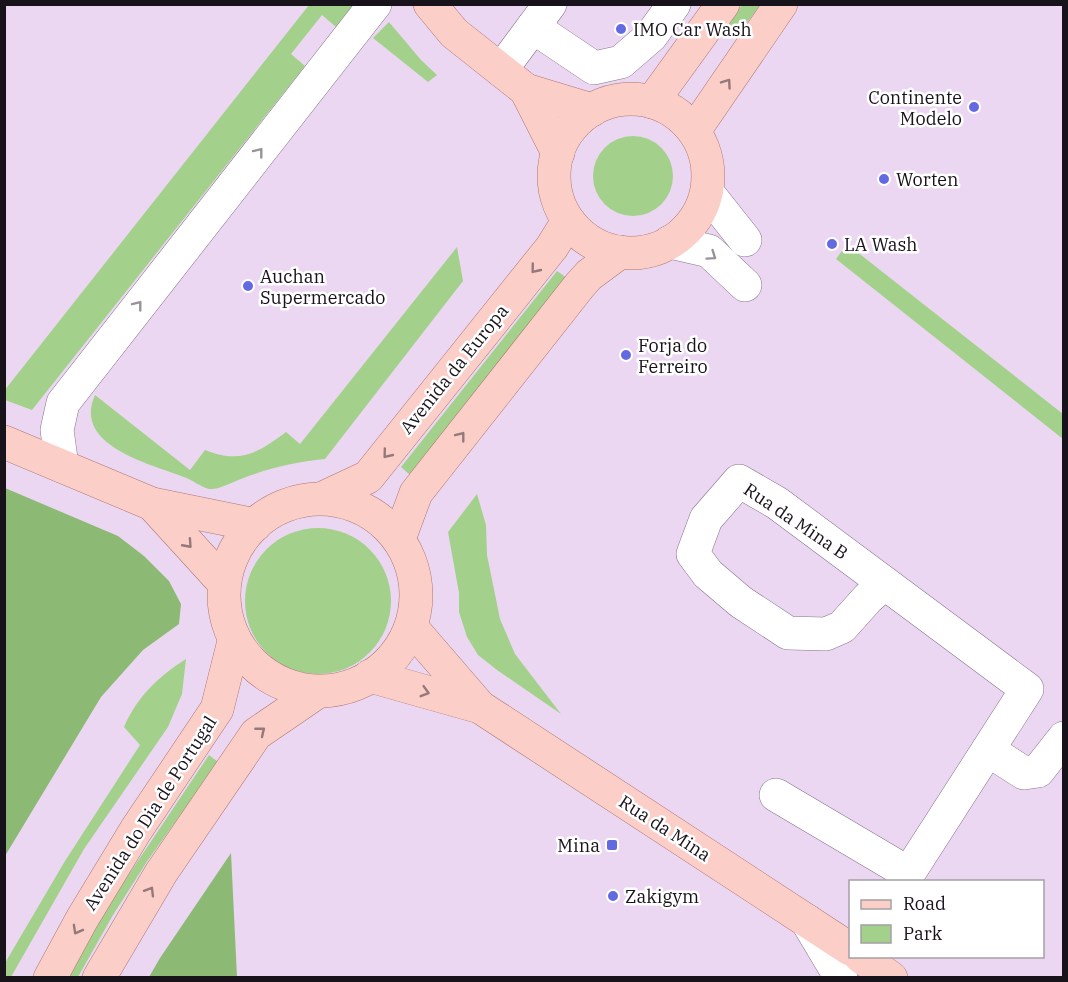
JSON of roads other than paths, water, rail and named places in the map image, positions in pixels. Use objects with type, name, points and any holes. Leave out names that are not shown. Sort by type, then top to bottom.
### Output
[{"type":"main road","points":[[430,4],[454,33],[526,90],[592,110]]},
{"type":"main road","points":[[652,102],[723,4]]},
{"type":"main road","points":[[694,131],[781,4]]},
{"type":"main road","points":[[526,90],[558,153]]},
{"type":"main road","points":[[631,99],[652,102],[675,112],[694,131],[707,160],[709,175],[707,192],[699,214],[691,225],[670,242],[646,252],[620,252],[600,247],[582,236],[568,221],[561,207],[556,191],[555,164],[558,153],[566,136],[577,121],[592,110],[611,102],[631,99]]},
{"type":"main road","name":"Avenida da Europa","points":[[323,498],[368,477],[552,247],[568,221]]},
{"type":"main road","points":[[399,539],[416,493],[580,285],[589,275],[620,252]]},
{"type":"main road","points":[[4,442],[152,504],[255,525]]},
{"type":"main road","points":[[323,498],[345,502],[373,514],[399,539],[417,582],[416,611],[406,641],[390,663],[354,686],[316,693],[288,687],[263,675],[240,650],[226,619],[223,590],[233,553],[245,534],[265,516],[295,501],[323,498]]},
{"type":"main road","points":[[152,504],[224,584]]},
{"type":"main road","points":[[411,627],[480,707]]},
{"type":"main road","name":"Avenida do Dia de Portugal","points":[[50,978],[82,919],[136,830],[217,709],[234,641]]},
{"type":"main road","points":[[370,676],[480,707]]},
{"type":"main road","points":[[99,978],[161,873],[256,734],[316,693]]},
{"type":"main road","name":"Rua da Mina","points":[[480,707],[849,947]]},
{"type":"lane","points":[[62,466],[57,430],[63,403],[375,4]]},
{"type":"lane","points":[[501,70],[542,16],[594,68],[621,62],[651,36],[674,4]]},
{"type":"lane","points":[[707,192],[745,240]]},
{"type":"lane","points":[[670,242],[709,251],[744,285]]},
{"type":"lane","name":"Rua da Mina B","points":[[885,584],[868,598],[842,627],[825,634],[788,633],[741,602],[708,574],[693,554],[706,519],[739,481],[777,503],[1027,689],[906,878]]},
{"type":"lane","points":[[988,750],[1024,773],[1038,771],[1064,738]]},
{"type":"lane","points":[[776,795],[906,878]]},
{"type":"lane","points":[[807,921],[841,978]]},
{"type":"place","name":"IMO Car Wash","points":[[621,29]]},
{"type":"place","name":"Continente Modelo","points":[[974,107]]},
{"type":"place","name":"Worten","points":[[884,179]]},
{"type":"place","name":"LA Wash","points":[[832,244]]},
{"type":"place","name":"Auchan Supermercado","points":[[248,286]]},
{"type":"place","name":"Forja do Ferreiro","points":[[626,355]]},
{"type":"place","name":"Mina","points":[[612,845]]},
{"type":"place","name":"Zakigym","points":[[613,896]]}]
